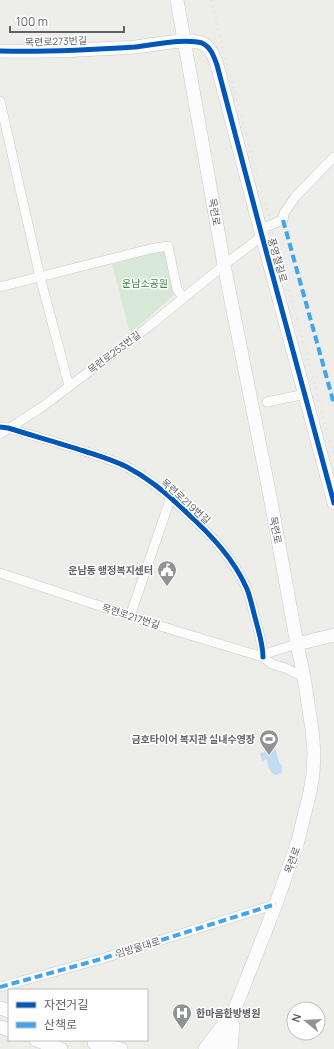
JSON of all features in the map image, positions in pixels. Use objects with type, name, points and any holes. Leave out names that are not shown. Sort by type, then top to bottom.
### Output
[{"type":"main road","name":"목련로","points":[[177,0],[224,265],[304,677],[314,752],[311,786],[298,841],[276,904],[218,1049]]},
{"type":"main road","name":"목련로273번길","points":[[0,51],[69,51],[184,42]]},
{"type":"main road","name":"풍영철길로","points":[[184,42],[195,42],[203,44],[209,48],[217,65],[334,503]]},
{"type":"main road","points":[[297,644],[334,635]]},
{"type":"main road","points":[[205,1049],[235,1008]]},
{"type":"main road","points":[[231,1049],[235,1008]]},
{"type":"main road","points":[[39,1041],[60,1049]]},
{"type":"main road","points":[[90,1044],[109,1049]]},
{"type":"main road","points":[[90,1044],[121,1049]]},
{"type":"street","points":[[0,101],[40,277],[69,386]]},
{"type":"street","name":"풍영철길로","points":[[261,233],[283,220],[284,213],[296,196],[334,157]]},
{"type":"street","name":"목련로253번길","points":[[0,434],[4,427],[42,407],[148,327],[261,233]]},
{"type":"street","points":[[0,287],[150,249],[168,246],[177,289],[183,298]]},
{"type":"street","points":[[267,402],[305,394]]},
{"type":"street","name":"목련로219번길","points":[[4,427],[109,460],[126,467],[154,484],[171,497],[212,537],[237,569],[247,590],[263,649],[263,657]]},
{"type":"street","name":"목련로219번길","points":[[130,616],[171,497]]},
{"type":"street","name":"목련로217번길","points":[[0,573],[130,616],[263,657],[272,664],[304,677]]},
{"type":"street","points":[[263,657],[268,653],[297,644]]},
{"type":"street","name":"임방울대로","points":[[0,987],[101,959],[276,904]]},
{"type":"green space","name":"운남소공원","points":[[163,250],[166,251],[168,255],[175,294],[131,333],[112,264]]},
{"type":"water","name":"금호타이어 복지관 실내수영장","points":[[272,736],[279,762],[282,766],[281,773],[276,775],[270,771],[267,759],[262,761],[260,753],[265,752],[261,739]]},
{"type":"railway","points":[[211,0],[334,456]]},
{"type":"marked path","points":[[283,220],[334,404]]},
{"type":"marked path","points":[[0,987],[101,959],[276,904]]},
{"type":"cycle path","points":[[0,51],[101,49],[187,41],[202,43],[210,50],[217,65],[334,503]]},
{"type":"cycle path","points":[[0,427],[65,445],[116,462],[144,477],[166,494],[196,521],[213,539],[229,558],[242,578],[250,597],[261,639],[263,657]]},
{"type":"place","name":"운남동 행정복지센터","points":[[167,587]]},
{"type":"place","name":"금호타이어 복지관 실내수영장","points":[[269,756]]},
{"type":"place","name":"한마음한방병원","points":[[182,1030]]}]
